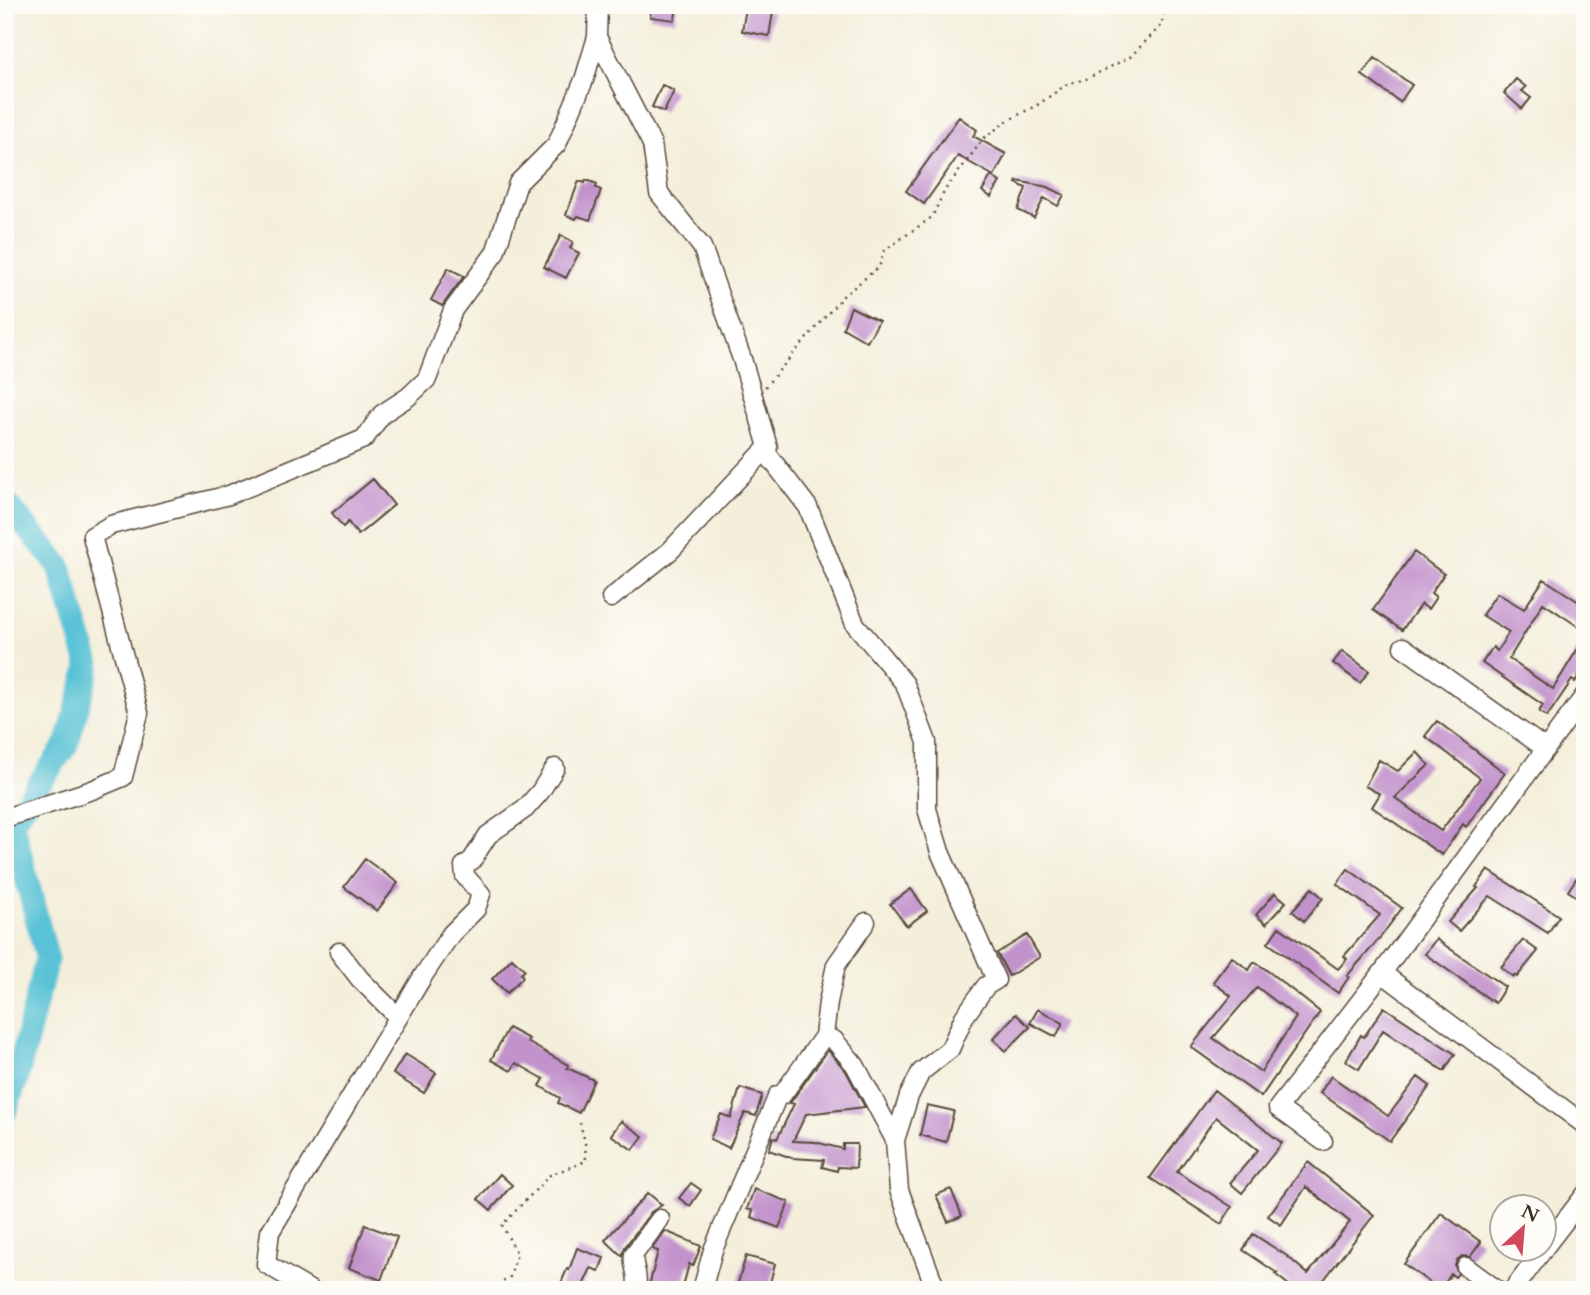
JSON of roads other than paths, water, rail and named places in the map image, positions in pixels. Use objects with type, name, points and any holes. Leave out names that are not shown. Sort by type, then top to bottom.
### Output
[{"type":"street","points":[[5,818],[124,777],[139,713],[92,536],[111,525],[229,495],[364,439],[382,414],[408,397],[427,379],[453,310],[495,253],[518,183],[557,144],[584,80],[597,37],[598,5]]},
{"type":"street","points":[[597,37],[652,144],[659,193],[702,247],[742,359],[768,447],[670,551],[611,598]]},
{"type":"street","points":[[765,451],[808,507],[855,624],[905,684],[927,741],[927,809],[940,852],[996,980],[986,986],[964,1017],[950,1049],[921,1072],[909,1096],[895,1140],[899,1190],[936,1290]]},
{"type":"street","points":[[1403,647],[1546,749]]},
{"type":"street","points":[[1323,1142],[1278,1108],[1382,973],[1585,695]]},
{"type":"street","points":[[310,1290],[266,1264],[270,1232],[450,934],[476,909],[481,894],[465,876],[464,866],[472,860],[488,835],[525,809],[555,768]]},
{"type":"street","points":[[702,1290],[713,1250],[779,1095],[782,1095],[824,1036],[836,965],[866,922]]},
{"type":"street","points":[[340,951],[360,979],[398,1017]]},
{"type":"street","points":[[1382,973],[1585,1125]]},
{"type":"street","points":[[824,1036],[834,1040],[855,1065],[895,1140]]},
{"type":"street","points":[[1558,1231],[1585,1195]]},
{"type":"street","points":[[635,1290],[638,1271],[633,1260],[634,1254],[660,1219]]},
{"type":"street","points":[[1513,1290],[1533,1264]]},
{"type":"street","points":[[1466,1267],[1497,1290]]},
{"type":"waterway","points":[[5,502],[59,565],[89,666],[67,744],[12,822],[47,958],[18,1074],[5,1112]]}]
